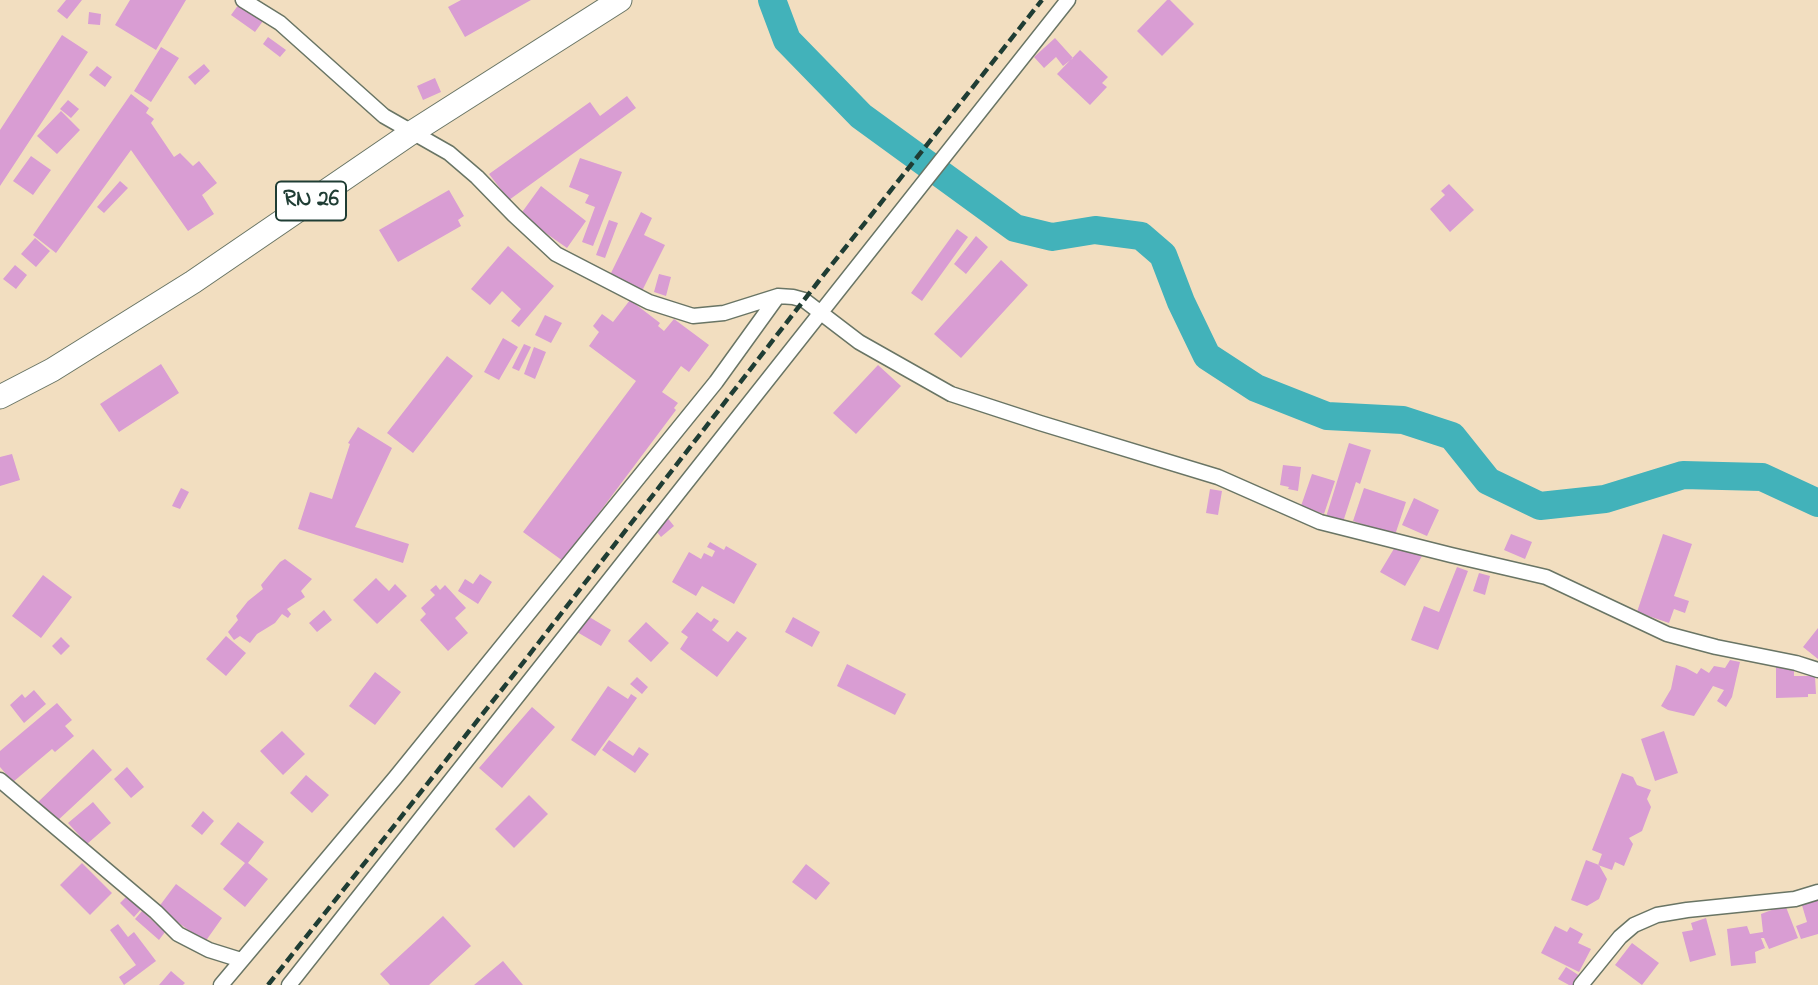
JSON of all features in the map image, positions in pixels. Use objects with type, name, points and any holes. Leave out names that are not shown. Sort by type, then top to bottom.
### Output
[{"type":"main road","name":"RN 26","points":[[0,397],[52,370],[193,282],[411,133],[620,0]]},
{"type":"street","points":[[243,0],[280,23],[384,116],[449,153],[556,254],[649,302],[693,316],[724,313],[778,296],[804,300],[859,342],[951,394],[1040,424],[1218,477],[1321,522],[1546,577],[1667,634],[1818,670]]},
{"type":"street","points":[[289,985],[1068,0]]},
{"type":"street","points":[[221,985],[395,778],[716,382],[778,296]]},
{"type":"street","points":[[0,780],[156,912],[178,934],[209,950],[241,960]]},
{"type":"street","points":[[1581,985],[1620,937],[1634,925],[1657,915],[1795,899],[1818,892]]},
{"type":"building","points":[[66,0],[82,0],[67,19],[57,11]]},
{"type":"building","points":[[130,0],[186,0],[156,50],[115,25]]},
{"type":"building","points":[[461,0],[531,0],[465,37],[448,7]]},
{"type":"building","points":[[1167,0],[1194,24],[1162,56],[1137,31]]},
{"type":"building","points":[[239,4],[263,21],[255,32],[231,15]]},
{"type":"building","points":[[89,12],[101,14],[100,25],[88,24]]},
{"type":"building","points":[[62,35],[88,52],[0,186],[0,130]]},
{"type":"building","points":[[268,37],[286,50],[280,57],[263,44]]},
{"type":"building","points":[[1055,38],[1073,58],[1063,66],[1056,57],[1044,68],[1034,57]]},
{"type":"building","points":[[161,47],[179,58],[151,102],[134,91]]},
{"type":"building","points":[[1080,50],[1108,77],[1102,83],[1107,87],[1090,105],[1057,74]]},
{"type":"building","points":[[204,64],[210,71],[195,85],[188,77]]},
{"type":"building","points":[[97,66],[112,77],[105,87],[89,75]]},
{"type":"building","points":[[435,78],[441,92],[423,100],[417,86]]},
{"type":"building","points":[[131,94],[149,108],[146,113],[154,119],[151,123],[174,157],[180,153],[193,166],[199,161],[217,183],[202,195],[214,214],[188,231],[131,150],[56,253],[33,235]]},
{"type":"building","points":[[627,96],[636,108],[509,200],[489,174],[590,102],[600,116]]},
{"type":"building","points":[[68,100],[79,109],[71,118],[60,109]]},
{"type":"building","points":[[61,111],[80,130],[57,154],[37,136]]},
{"type":"building","points":[[31,156],[51,170],[33,195],[13,181]]},
{"type":"building","points":[[580,158],[622,172],[593,246],[582,242],[595,207],[585,203],[589,195],[569,187]]},
{"type":"building","points":[[120,181],[128,188],[104,213],[97,207]]},
{"type":"building","points":[[1449,184],[1474,210],[1450,232],[1430,209],[1445,195],[1441,191]]},
{"type":"building","points":[[541,186],[586,221],[567,248],[520,215]]},
{"type":"building","points":[[449,190],[464,216],[458,220],[461,226],[398,262],[379,230]]},
{"type":"building","points":[[641,212],[652,218],[644,235],[665,245],[642,291],[610,275]]},
{"type":"building","points":[[609,220],[618,223],[605,258],[596,255]]},
{"type":"building","points":[[957,229],[968,237],[922,301],[911,293]]},
{"type":"building","points":[[976,236],[988,247],[966,274],[954,264]]},
{"type":"building","points":[[35,238],[50,251],[36,267],[21,254]]},
{"type":"building","points":[[508,246],[554,286],[519,327],[511,321],[521,309],[502,291],[490,305],[471,289]]},
{"type":"building","points":[[1001,260],[1028,285],[961,358],[934,334]]},
{"type":"building","points":[[15,265],[27,275],[16,289],[3,279]]},
{"type":"building","points":[[659,274],[671,277],[666,296],[654,292]]},
{"type":"building","points":[[630,300],[660,323],[658,326],[664,331],[674,319],[709,345],[689,372],[681,366],[662,392],[678,403],[674,408],[676,410],[563,561],[523,532],[636,381],[589,346],[599,332],[593,326],[602,314],[613,322]]},
{"type":"building","points":[[545,315],[562,323],[551,343],[535,335]]},
{"type":"building","points":[[503,338],[518,347],[499,380],[484,372]]},
{"type":"building","points":[[524,344],[531,347],[519,371],[512,368]]},
{"type":"building","points":[[534,347],[546,352],[535,379],[524,374]]},
{"type":"building","points":[[447,356],[473,376],[413,453],[387,433]]},
{"type":"building","points":[[161,364],[179,393],[119,432],[100,404]]},
{"type":"building","points":[[878,365],[901,386],[856,434],[833,413]]},
{"type":"building","points":[[358,427],[392,448],[355,527],[409,544],[403,563],[298,529],[310,492],[332,499],[350,444],[348,443]]},
{"type":"building","points":[[1349,443],[1371,450],[1360,484],[1356,482],[1343,522],[1326,517]]},
{"type":"building","points":[[12,454],[20,480],[0,486],[0,457]]},
{"type":"building","points":[[1283,465],[1301,467],[1298,491],[1280,485]]},
{"type":"building","points":[[1312,474],[1335,481],[1324,514],[1301,506]]},
{"type":"building","points":[[181,488],[189,492],[180,509],[172,506]]},
{"type":"building","points":[[1364,488],[1406,502],[1395,535],[1353,521]]},
{"type":"building","points":[[1210,489],[1222,491],[1218,515],[1206,513]]},
{"type":"building","points":[[1414,498],[1439,510],[1427,536],[1402,525]]},
{"type":"building","points":[[666,516],[674,526],[661,537],[653,527]]},
{"type":"building","points":[[1511,534],[1532,542],[1525,559],[1504,550]]},
{"type":"building","points":[[1663,534],[1692,544],[1674,596],[1689,601],[1685,613],[1674,609],[1669,623],[1637,612]]},
{"type":"building","points":[[710,542],[724,550],[726,546],[757,564],[734,604],[702,586],[696,596],[672,582],[689,552],[701,559],[704,553],[712,557],[715,551],[707,547]]},
{"type":"building","points":[[1398,542],[1422,556],[1405,586],[1380,572]]},
{"type":"building","points":[[285,559],[312,579],[301,591],[305,597],[287,609],[291,614],[288,618],[282,614],[250,643],[240,636],[234,640],[228,632],[238,620],[236,616],[248,601],[263,589],[261,585]]},
{"type":"building","points":[[1457,567],[1468,571],[1438,650],[1411,640],[1424,606],[1439,612]]},
{"type":"building","points":[[1479,573],[1490,576],[1485,595],[1473,591]]},
{"type":"building","points":[[480,574],[492,582],[478,604],[458,591],[465,579],[473,584]]},
{"type":"building","points":[[43,575],[72,597],[41,638],[12,616]]},
{"type":"building","points":[[376,578],[389,591],[395,584],[407,596],[377,624],[353,600]]},
{"type":"building","points":[[436,585],[440,590],[445,585],[466,608],[455,618],[468,633],[448,651],[420,620],[426,614],[421,608],[435,595],[430,590]]},
{"type":"building","points":[[324,610],[332,620],[317,632],[309,623]]},
{"type":"building","points":[[697,612],[711,622],[714,618],[719,621],[712,630],[728,642],[737,631],[747,638],[717,677],[680,649],[688,637],[681,632]]},
{"type":"building","points":[[586,615],[611,630],[601,646],[577,632]]},
{"type":"building","points":[[793,617],[820,632],[812,647],[785,632]]},
{"type":"building","points":[[646,622],[669,643],[651,662],[628,641]]},
{"type":"building","points":[[1818,628],[1818,659],[1803,647]]},
{"type":"building","points":[[226,636],[246,653],[226,676],[206,659]]},
{"type":"building","points":[[61,637],[70,646],[61,655],[52,646]]},
{"type":"building","points":[[1730,660],[1740,662],[1732,697],[1726,707],[1717,701],[1724,690],[1713,686],[1694,716],[1661,706],[1671,689],[1676,665],[1697,674],[1701,668],[1709,673],[1714,666],[1725,668]]},
{"type":"building","points":[[847,664],[906,694],[895,715],[837,686]]},
{"type":"building","points":[[1776,667],[1794,667],[1794,676],[1815,676],[1816,694],[1808,694],[1808,697],[1776,698]]},
{"type":"building","points":[[375,672],[401,692],[375,725],[349,706]]},
{"type":"building","points":[[637,677],[648,687],[642,694],[630,684]]},
{"type":"building","points":[[608,686],[628,699],[631,694],[637,698],[595,756],[571,740]]},
{"type":"building","points":[[34,690],[46,704],[24,723],[10,705],[22,694],[25,698]]},
{"type":"building","points":[[57,703],[72,720],[65,726],[74,736],[55,752],[52,749],[13,782],[0,767],[0,751]]},
{"type":"building","points":[[532,707],[555,727],[502,788],[479,768]]},
{"type":"building","points":[[282,731],[305,754],[283,775],[260,751]]},
{"type":"building","points":[[1664,731],[1678,773],[1655,781],[1641,739]]},
{"type":"building","points":[[609,740],[633,756],[639,747],[649,754],[635,773],[602,750]]},
{"type":"building","points":[[93,749],[112,770],[55,823],[37,803]]},
{"type":"building","points":[[127,767],[144,787],[131,798],[114,779]]},
{"type":"building","points":[[1622,773],[1633,777],[1637,785],[1651,790],[1647,799],[1651,807],[1642,831],[1629,838],[1633,844],[1624,866],[1615,862],[1612,870],[1598,865],[1602,854],[1592,850]]},
{"type":"building","points":[[306,775],[329,795],[312,813],[290,793]]},
{"type":"building","points":[[529,795],[548,814],[514,848],[495,829]]},
{"type":"building","points":[[93,802],[111,823],[87,844],[68,823]]},
{"type":"building","points":[[203,811],[214,821],[202,835],[191,826]]},
{"type":"building","points":[[238,822],[264,842],[248,863],[268,879],[245,907],[223,889],[245,863],[220,844]]},
{"type":"building","points":[[1586,860],[1599,865],[1607,879],[1599,899],[1587,906],[1571,900]]},
{"type":"building","points":[[82,863],[112,893],[90,915],[60,885]]},
{"type":"building","points":[[806,864],[830,883],[816,900],[792,882]]},
{"type":"building","points":[[176,884],[222,918],[205,942],[158,908]]},
{"type":"building","points":[[129,894],[143,907],[134,917],[120,903]]},
{"type":"building","points":[[1818,896],[1818,934],[1801,939],[1796,926],[1807,922],[1801,902]]},
{"type":"building","points":[[1786,907],[1798,938],[1769,949],[1764,938],[1761,938],[1765,948],[1755,952],[1756,963],[1731,966],[1727,929],[1747,926],[1750,934],[1763,932],[1761,914]]},
{"type":"building","points":[[142,911],[165,932],[159,940],[135,919]]},
{"type":"building","points":[[443,916],[471,946],[429,985],[390,985],[380,974]]},
{"type":"building","points":[[1706,918],[1716,955],[1690,962],[1682,932],[1693,930],[1691,923]]},
{"type":"building","points":[[118,924],[128,937],[134,932],[156,961],[124,985],[119,977],[136,965],[110,930]]},
{"type":"building","points":[[1555,926],[1567,932],[1570,927],[1583,934],[1578,943],[1591,949],[1579,972],[1541,953]]},
{"type":"building","points":[[1632,943],[1659,963],[1642,985],[1615,965]]},
{"type":"building","points":[[503,961],[523,985],[474,985]]},
{"type":"building","points":[[1566,967],[1580,976],[1574,985],[1558,979]]},
{"type":"building","points":[[171,971],[185,983],[159,985]]},
{"type":"waterway","points":[[772,0],[787,40],[861,116],[1015,228],[1052,237],[1095,230],[1141,236],[1163,255],[1181,302],[1207,356],[1256,388],[1327,416],[1403,420],[1452,436],[1488,481],[1540,506],[1605,499],[1683,475],[1762,477],[1818,503]]},
{"type":"railway","points":[[268,985],[1042,0]]}]
